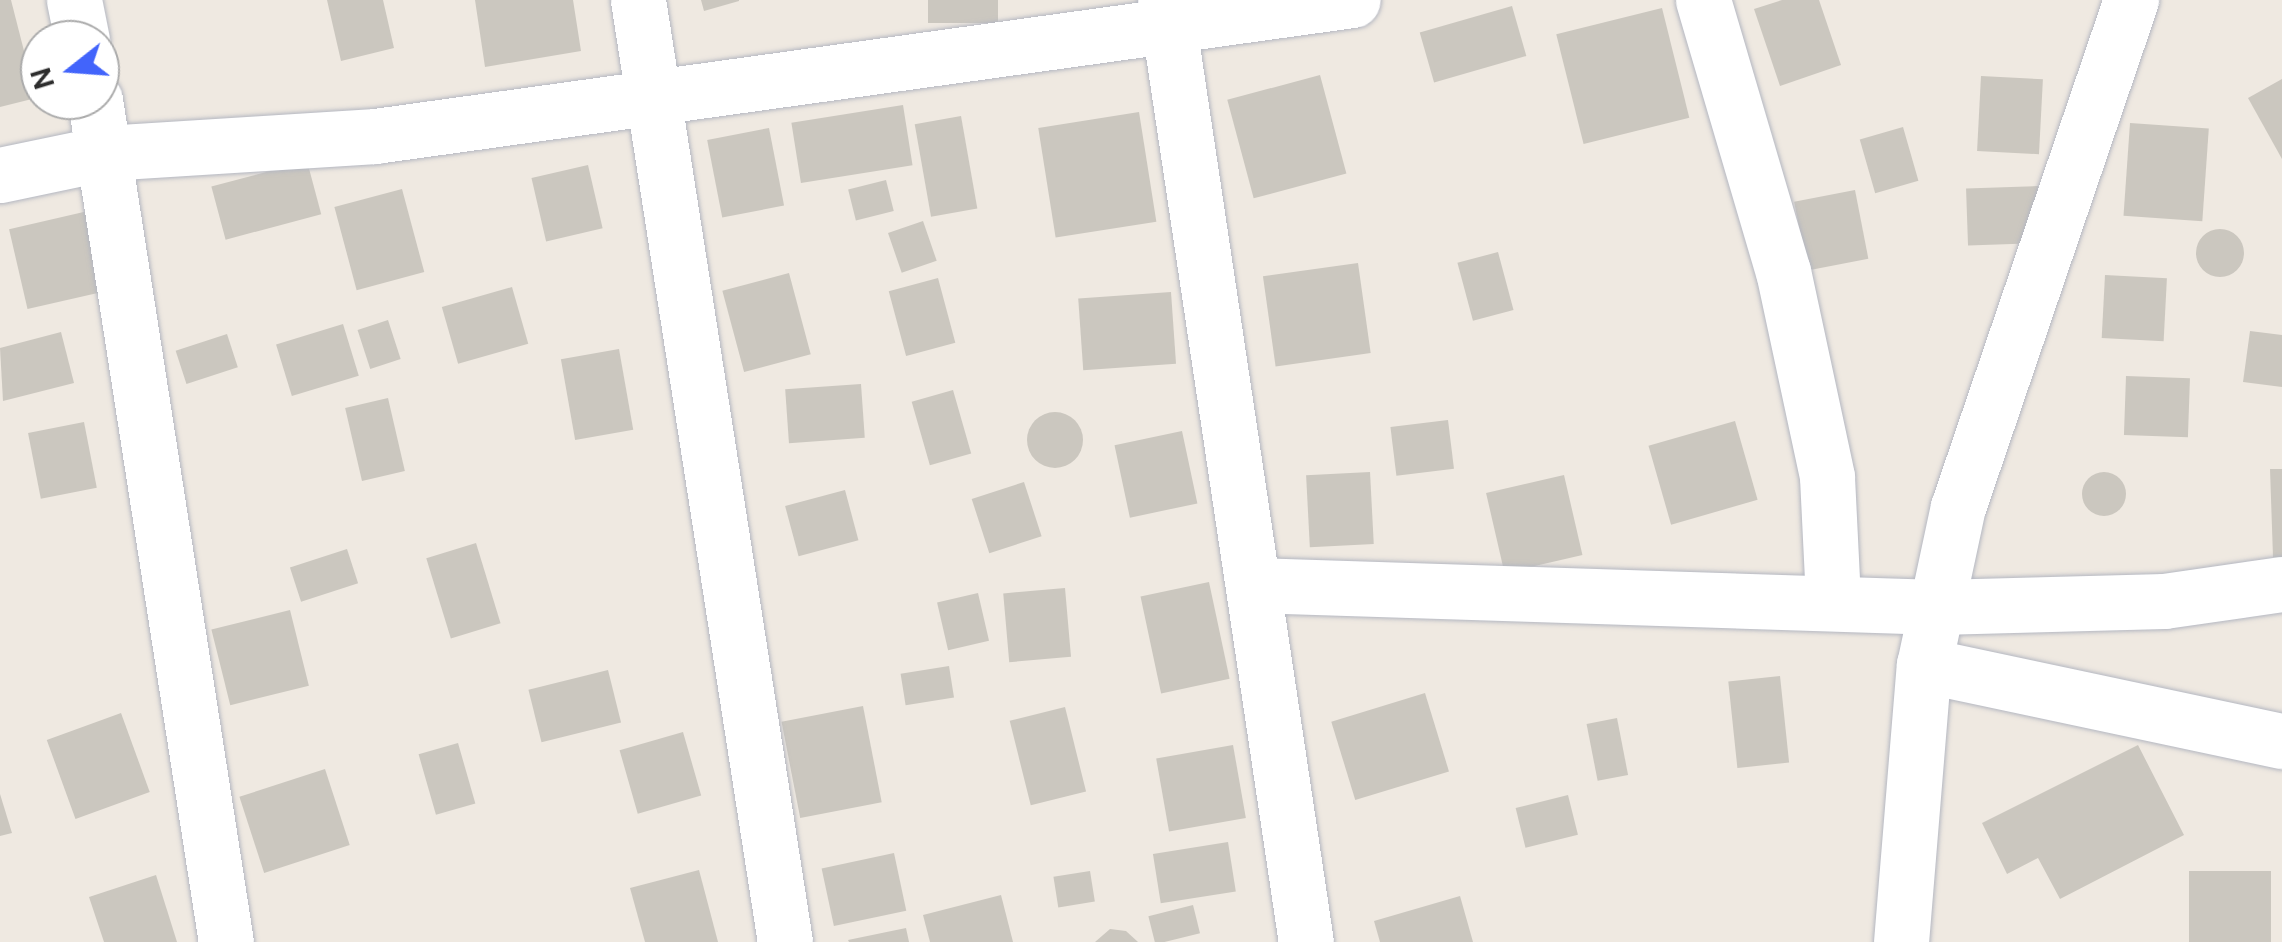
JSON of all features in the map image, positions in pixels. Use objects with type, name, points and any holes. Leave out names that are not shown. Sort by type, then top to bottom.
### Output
[{"type":"street","points":[[638,0],[785,942]]},
{"type":"street","points":[[0,175],[106,152],[375,136],[652,99],[1168,14],[1354,0]]},
{"type":"street","points":[[1703,0],[1783,270],[1827,477],[1834,600]]},
{"type":"street","points":[[1901,942],[1924,665],[1958,507],[2130,0]]},
{"type":"street","points":[[1168,14],[1306,942]]},
{"type":"street","points":[[99,120],[226,942]]},
{"type":"street","points":[[1253,585],[1834,600],[1938,607],[2164,601],[2282,584]]},
{"type":"street","points":[[1924,665],[2282,741]]},
{"type":"building","points":[[0,0],[11,0],[20,35],[20,102],[0,107]]},
{"type":"building","points":[[327,0],[383,0],[394,48],[341,61]]},
{"type":"building","points":[[475,0],[573,0],[581,51],[485,67]]},
{"type":"building","points":[[701,0],[739,0],[739,1],[704,11]]},
{"type":"building","points":[[928,0],[998,0],[998,23],[928,23]]},
{"type":"building","points":[[1782,0],[1819,0],[1841,65],[1780,86],[1754,9]]},
{"type":"building","points":[[1512,6],[1526,56],[1434,82],[1420,32]]},
{"type":"building","points":[[1662,8],[1689,118],[1584,144],[1556,34]]},
{"type":"building","points":[[1320,75],[1346,174],[1254,198],[1227,100]]},
{"type":"building","points":[[1981,76],[2043,79],[2039,154],[1977,151]]},
{"type":"building","points":[[2282,79],[2282,159],[2248,98]]},
{"type":"building","points":[[903,105],[913,165],[801,183],[791,123]]},
{"type":"building","points":[[1139,112],[1156,222],[1056,238],[1038,128]]},
{"type":"building","points":[[961,116],[977,209],[931,217],[915,124]]},
{"type":"building","points":[[2130,123],[2209,129],[2202,221],[2124,216]]},
{"type":"building","points":[[1903,127],[1918,181],[1875,193],[1860,139]]},
{"type":"building","points":[[769,128],[784,206],[722,218],[707,140]]},
{"type":"building","points":[[307,161],[321,214],[226,240],[211,187]]},
{"type":"building","points":[[588,165],[603,228],[546,241],[531,178]]},
{"type":"building","points":[[886,180],[894,211],[856,220],[848,189]]},
{"type":"building","points":[[2038,186],[2040,243],[1968,245],[1966,189]]},
{"type":"building","points":[[402,189],[424,272],[357,290],[334,207]]},
{"type":"building","points":[[1855,190],[1868,259],[1807,271],[1794,202]]},
{"type":"building","points":[[88,211],[106,291],[28,309],[9,229]]},
{"type":"building","points":[[923,221],[937,261],[902,273],[888,233]]},
{"type":"building","points":[[2220,229],[2237,236],[2244,253],[2237,270],[2220,277],[2203,270],[2196,253],[2203,236]]},
{"type":"building","points":[[1498,252],[1514,310],[1473,321],[1457,263]]},
{"type":"building","points":[[1358,263],[1371,353],[1276,366],[1263,276]]},
{"type":"building","points":[[789,273],[811,354],[744,372],[722,291]]},
{"type":"building","points":[[2105,275],[2167,278],[2164,341],[2102,338]]},
{"type":"building","points":[[938,278],[955,343],[906,356],[889,291]]},
{"type":"building","points":[[512,287],[528,344],[458,364],[442,307]]},
{"type":"building","points":[[1171,292],[1176,364],[1083,370],[1078,298]]},
{"type":"building","points":[[388,320],[401,359],[370,369],[358,330]]},
{"type":"building","points":[[343,324],[359,376],[292,396],[276,344]]},
{"type":"building","points":[[2250,331],[2282,335],[2282,387],[2243,382]]},
{"type":"building","points":[[61,332],[74,383],[3,401],[0,348]]},
{"type":"building","points":[[227,334],[238,367],[186,384],[176,351]]},
{"type":"building","points":[[619,349],[633,430],[575,440],[561,359]]},
{"type":"building","points":[[2126,376],[2190,378],[2188,437],[2124,435]]},
{"type":"building","points":[[861,384],[865,438],[789,443],[785,389]]},
{"type":"building","points":[[953,390],[971,453],[930,465],[912,402]]},
{"type":"building","points":[[388,398],[405,471],[362,481],[345,408]]},
{"type":"building","points":[[1055,412],[1075,420],[1083,440],[1075,460],[1055,468],[1035,460],[1027,440],[1035,420]]},
{"type":"building","points":[[1448,420],[1454,469],[1396,476],[1390,427]]},
{"type":"building","points":[[1735,421],[1758,500],[1671,525],[1648,446]]},
{"type":"building","points":[[84,422],[97,488],[41,499],[28,433]]},
{"type":"building","points":[[1182,431],[1197,503],[1130,518],[1115,445]]},
{"type":"building","points":[[2270,469],[2282,469],[2282,557],[2273,557]]},
{"type":"building","points":[[1370,472],[1374,544],[1310,547],[1306,475]]},
{"type":"building","points":[[2104,472],[2120,478],[2126,494],[2120,510],[2104,516],[2088,510],[2082,494],[2088,478]]},
{"type":"building","points":[[1564,475],[1582,555],[1504,573],[1486,493]]},
{"type":"building","points":[[1024,482],[1042,536],[989,553],[972,499]]},
{"type":"building","points":[[845,490],[858,540],[799,556],[785,506]]},
{"type":"building","points":[[476,543],[501,623],[451,639],[426,558]]},
{"type":"building","points":[[347,549],[358,583],[301,602],[290,568]]},
{"type":"building","points":[[1209,582],[1230,679],[1161,693],[1141,597]]},
{"type":"building","points":[[1065,588],[1071,657],[1009,662],[1003,593]]},
{"type":"building","points":[[978,593],[989,641],[948,650],[937,602]]},
{"type":"building","points":[[290,610],[309,686],[230,705],[211,630]]},
{"type":"building","points":[[949,666],[954,698],[906,705],[901,674]]},
{"type":"building","points":[[608,670],[621,722],[541,742],[528,690]]},
{"type":"building","points":[[1780,676],[1789,763],[1737,768],[1728,681]]},
{"type":"building","points":[[1425,693],[1449,771],[1355,800],[1331,722]]},
{"type":"building","points":[[863,706],[882,802],[800,818],[782,722]]},
{"type":"building","points":[[1065,707],[1086,791],[1031,805],[1010,721]]},
{"type":"building","points":[[121,713],[150,792],[75,819],[47,740]]},
{"type":"building","points":[[1617,718],[1628,775],[1598,781],[1587,724]]},
{"type":"building","points":[[683,732],[701,795],[638,814],[620,750]]},
{"type":"building","points":[[458,743],[475,804],[436,815],[419,754]]},
{"type":"building","points":[[1233,745],[1246,818],[1169,831],[1156,759]]},
{"type":"building","points":[[2138,745],[2184,835],[2060,899],[2038,858],[2007,874],[1982,823]]},
{"type":"building","points":[[325,769],[350,845],[264,873],[239,797]]},
{"type":"building","points":[[0,794],[12,833],[0,836]]},
{"type":"building","points":[[1568,795],[1578,835],[1526,848],[1516,808]]},
{"type":"building","points":[[1228,842],[1236,891],[1161,903],[1153,854]]},
{"type":"building","points":[[894,853],[906,911],[834,926],[822,868]]},
{"type":"building","points":[[699,870],[718,942],[645,942],[630,888]]},
{"type":"building","points":[[1090,871],[1095,902],[1058,907],[1053,877]]},
{"type":"building","points":[[2189,871],[2271,871],[2271,942],[2189,942]]},
{"type":"building","points":[[156,875],[177,942],[104,942],[89,897]]},
{"type":"building","points":[[1001,895],[1013,942],[930,942],[923,915]]},
{"type":"building","points":[[1460,896],[1473,942],[1380,942],[1374,921]]},
{"type":"building","points":[[1193,905],[1200,933],[1155,942],[1148,916]]},
{"type":"building","points":[[906,928],[909,942],[848,940]]},
{"type":"building","points":[[1110,929],[1126,931],[1138,942],[1095,942]]}]
